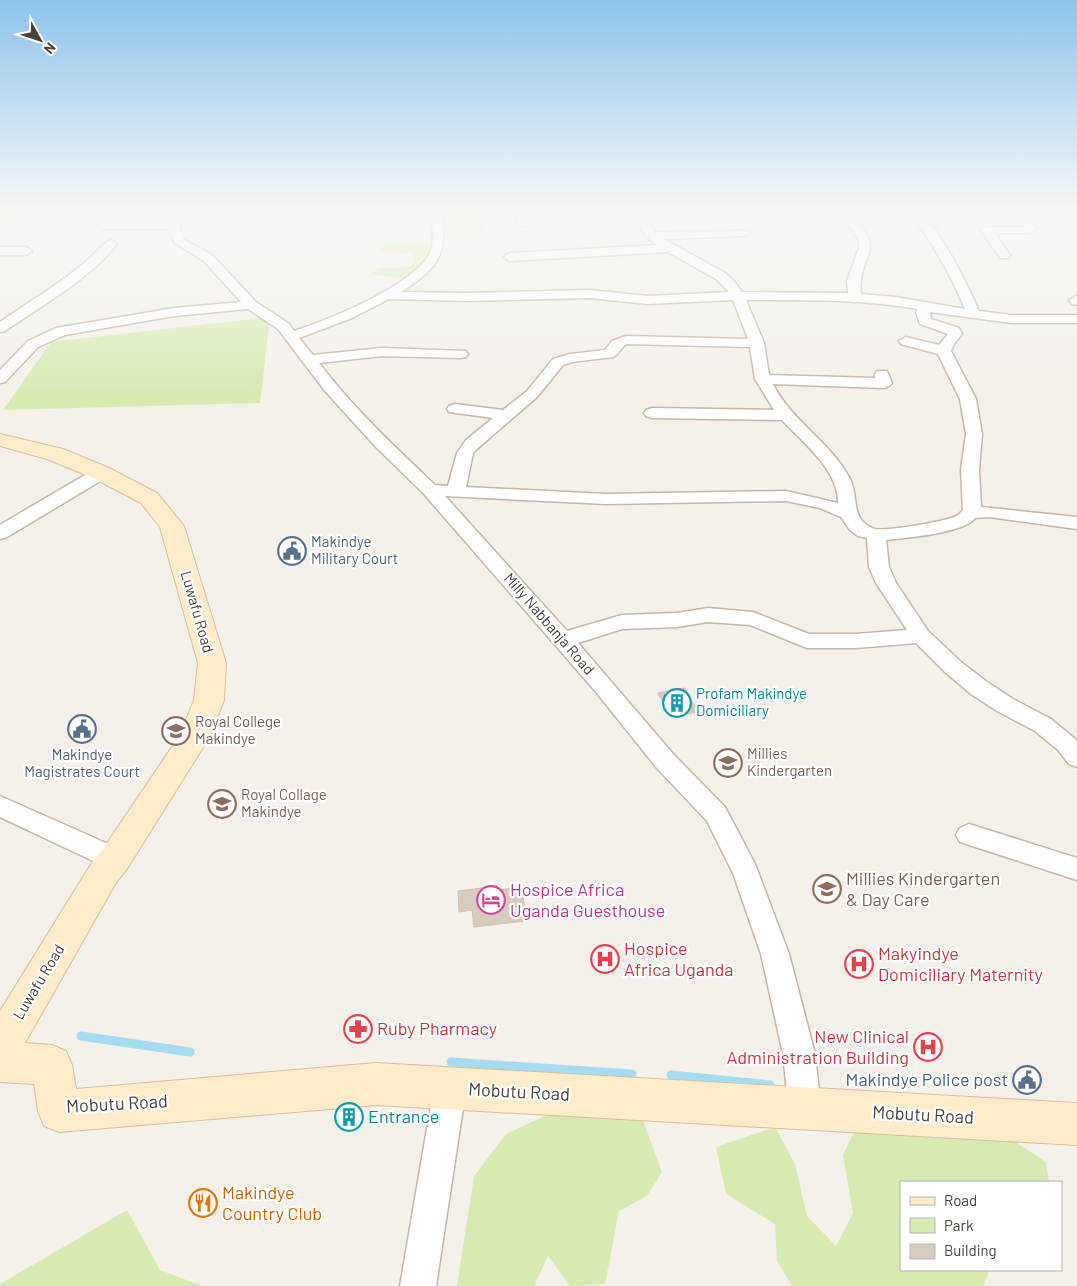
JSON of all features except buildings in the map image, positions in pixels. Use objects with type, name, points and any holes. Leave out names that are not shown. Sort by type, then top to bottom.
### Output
[{"type":"street","points":[[0,328],[76,275]]},
{"type":"street","name":"Milly Nabbanja Road","points":[[224,275],[251,305],[283,326],[330,388],[358,419],[430,490],[604,686],[665,761],[716,814],[746,872],[775,954],[799,1054],[805,1109]]},
{"type":"street","points":[[291,336],[341,319],[385,295],[414,275]]},
{"type":"street","points":[[718,275],[729,283],[738,296],[757,343],[762,379],[786,415],[835,467],[848,496],[847,513]]},
{"type":"street","points":[[855,275],[853,280],[855,297]]},
{"type":"street","points":[[956,275],[974,314]]},
{"type":"street","points":[[385,295],[474,297],[605,294],[642,300],[738,296],[855,297],[1020,319],[1077,318]]},
{"type":"street","points":[[0,379],[38,340],[61,331],[174,312],[251,305]]},
{"type":"street","points":[[926,306],[923,312],[925,321],[954,331],[955,334],[947,343],[944,352]]},
{"type":"street","points":[[456,490],[465,453],[472,444],[532,394],[558,362],[570,358],[608,354],[612,352],[618,342],[626,340],[757,343]]},
{"type":"street","points":[[430,490],[606,499],[786,496],[825,504],[847,513],[857,526],[865,532],[876,535],[934,528],[956,523],[966,518],[972,510],[970,470],[974,434],[968,398],[944,352],[906,340]]},
{"type":"street","points":[[310,360],[382,352],[461,354]]},
{"type":"street","points":[[0,359],[17,361]]},
{"type":"street","points":[[762,379],[884,383],[882,374]]},
{"type":"street","points":[[455,409],[505,415]]},
{"type":"street","points":[[652,413],[786,415]]},
{"type":"street","name":"Luwafu Road","points":[[0,440],[56,454],[101,473],[149,498],[172,526],[212,663],[209,700],[194,738],[115,859],[105,871],[0,1048]]},
{"type":"street","points":[[0,533],[101,473]]},
{"type":"street","points":[[970,513],[989,512],[1077,523]]},
{"type":"street","points":[[876,535],[879,567],[886,583],[921,636],[953,667],[979,688],[1005,705],[1043,725],[1076,753]]},
{"type":"street","points":[[563,641],[586,632],[622,622],[677,620],[708,615],[753,619],[807,641],[856,641],[921,636]]},
{"type":"street","points":[[0,806],[115,859]]},
{"type":"street","points":[[970,835],[1077,869]]},
{"type":"street","name":"Mobutu Road","points":[[0,1062],[52,1066],[59,1111],[376,1084],[1077,1124]]},
{"type":"street","points":[[418,1286],[450,1088]]},
{"type":"green space","points":[[378,275],[410,275],[405,279]]},
{"type":"green space","points":[[270,317],[260,403],[3,410],[51,342]]},
{"type":"green space","points":[[601,1109],[643,1120],[662,1172],[647,1196],[619,1211],[605,1284],[570,1286],[548,1256],[535,1284],[536,1286],[457,1286],[474,1176],[506,1134],[545,1116]]},
{"type":"green space","points":[[775,1127],[795,1164],[807,1216],[836,1246],[853,1213],[843,1155],[856,1128],[1012,1140],[1046,1162],[1049,1181],[900,1181],[900,1271],[990,1271],[983,1286],[792,1286],[777,1261],[775,1224],[726,1194],[716,1147]]},
{"type":"green space","points":[[127,1210],[160,1270],[202,1286],[0,1286],[0,1284]]},
{"type":"waterway","points":[[81,1036],[190,1052]]},
{"type":"waterway","points":[[451,1062],[632,1074]]},
{"type":"waterway","points":[[671,1075],[770,1085]]},
{"type":"place","name":"Makindye Military Court","points":[[292,551]]},
{"type":"place","name":"Profam Makindye Domiciliary","points":[[677,703]]},
{"type":"place","name":"Makindye Magistrates Court","points":[[82,729]]},
{"type":"place","name":"Royal College Makindye","points":[[176,731]]},
{"type":"place","name":"Millies Kindergarten","points":[[728,763]]},
{"type":"place","name":"Royal Collage Makindye","points":[[222,804]]},
{"type":"place","name":"Millies Kindergarten & Day Care","points":[[827,889]]},
{"type":"place","name":"Hospice Africa Uganda Guesthouse","points":[[491,900]]},
{"type":"place","name":"Hospice Africa Uganda","points":[[605,959]]},
{"type":"place","name":"Makyindye Domiciliary Maternity","points":[[859,964]]},
{"type":"place","name":"Ruby Pharmacy","points":[[358,1029]]},
{"type":"place","name":"New Clinical Administration Building","points":[[928,1047]]},
{"type":"place","name":"Makindye Police post","points":[[1027,1080]]},
{"type":"place","name":"Entrance","points":[[349,1117]]},
{"type":"place","name":"Makindye Country Club","points":[[203,1203]]}]
